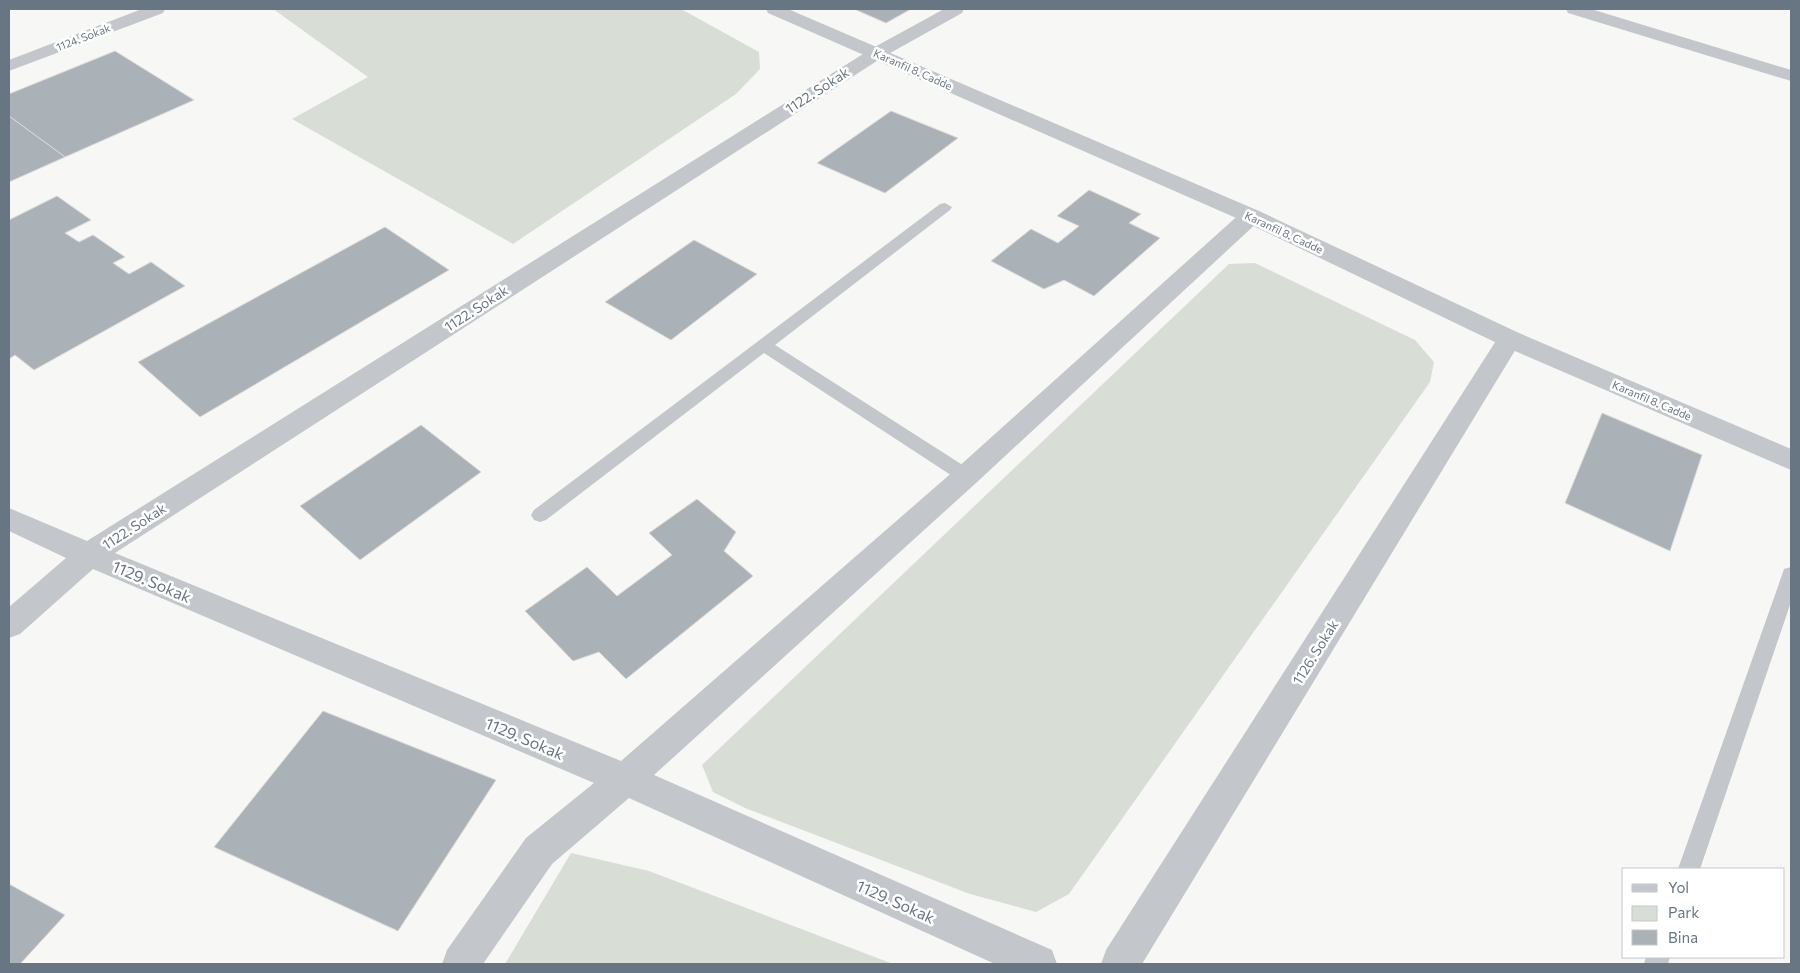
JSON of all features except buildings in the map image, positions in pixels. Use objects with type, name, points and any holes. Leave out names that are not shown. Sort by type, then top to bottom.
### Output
[{"type":"street","name":"1124. Sokak","points":[[9,66],[157,9]]},
{"type":"street","name":"Karanfil 8. Cadde","points":[[774,9],[1251,216],[1510,339],[1791,460]]},
{"type":"street","name":"1122. Sokak","points":[[9,626],[89,555],[876,53],[956,9]]},
{"type":"street","points":[[1574,9],[1791,76]]},
{"type":"street","points":[[461,964],[539,851],[625,780],[966,476],[1251,216]]},
{"type":"street","name":"1126. Sokak","points":[[1120,964],[1510,339]]},
{"type":"street","name":"1129. Sokak","points":[[9,519],[89,555],[625,780],[1038,964]]},
{"type":"lane","points":[[540,516],[945,207]]},
{"type":"lane","points":[[764,345],[966,476]]},
{"type":"lane","points":[[1689,868],[1791,575]]},
{"type":"green space","points":[[273,9],[681,9],[759,52],[760,69],[736,94],[513,244],[292,119],[368,77]]},
{"type":"green space","points":[[1255,263],[1415,340],[1434,362],[1430,382],[1069,894],[1036,912],[970,894],[745,808],[713,792],[702,765],[1229,264]]},
{"type":"green space","points":[[571,853],[649,871],[893,964],[505,964]]}]
